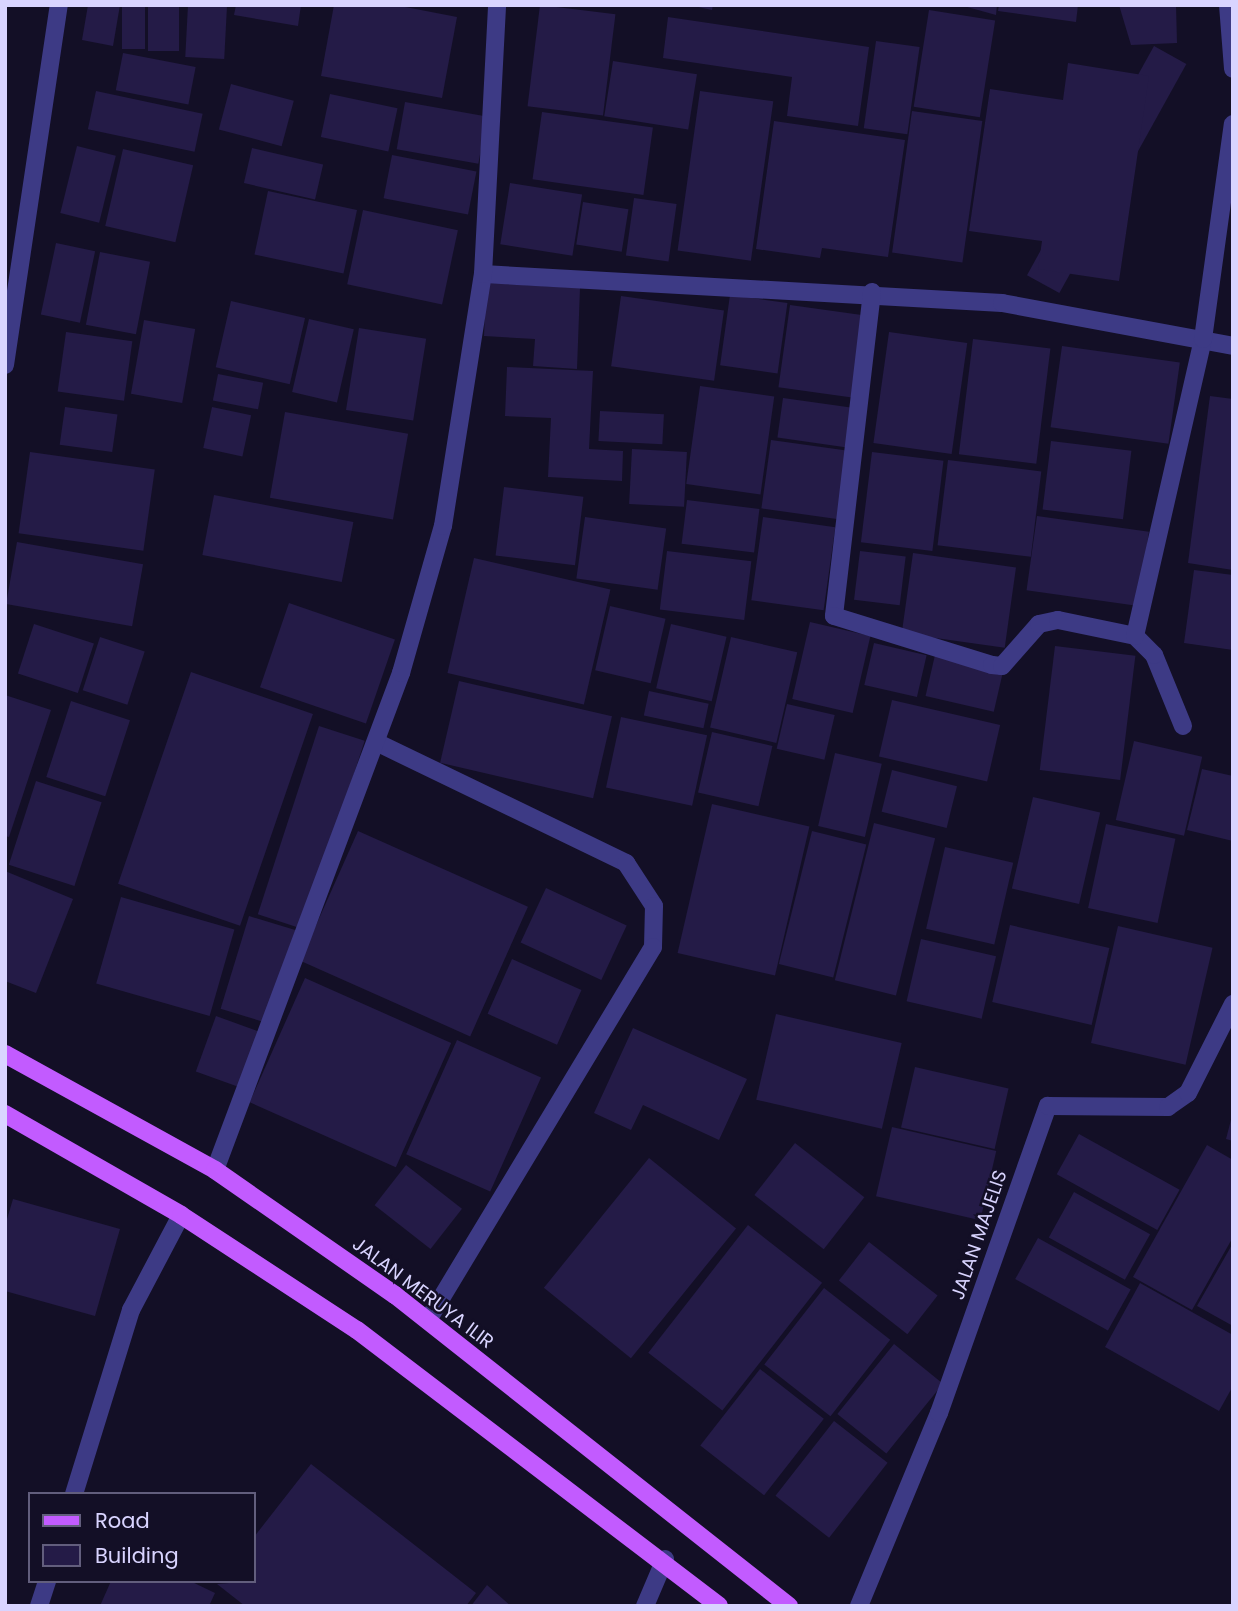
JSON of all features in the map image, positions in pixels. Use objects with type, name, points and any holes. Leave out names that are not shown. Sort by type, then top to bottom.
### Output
[{"type":"main road","name":"JALAN MERUYA ILIR","points":[[5,1054],[215,1170],[428,1320],[789,1606]]},
{"type":"main road","points":[[5,1114],[181,1215],[357,1330],[665,1559],[719,1606]]},
{"type":"street","points":[[5,365],[59,5]]},
{"type":"street","points":[[215,1170],[376,742],[443,526],[483,274],[497,5]]},
{"type":"street","points":[[1228,5],[1233,69]]},
{"type":"street","points":[[1135,636],[1203,339],[1233,124]]},
{"type":"street","points":[[483,274],[872,292],[1002,303],[1233,346]]},
{"type":"street","points":[[872,292],[834,616],[1002,666],[1040,624],[1058,620],[1135,636],[1154,655],[1183,726]]},
{"type":"street","points":[[376,742],[626,863],[654,905],[653,947],[428,1320]]},
{"type":"street","name":"JALAN MAJELIS","points":[[859,1606],[939,1413],[1048,1106],[1168,1107],[1188,1093],[1233,1004]]},
{"type":"street","points":[[75,1492],[131,1310],[181,1215]]},
{"type":"street","points":[[645,1606],[665,1559]]},
{"type":"street","points":[[39,1606],[46,1583]]},
{"type":"building","points":[[88,5],[120,5],[113,46],[82,40]]},
{"type":"building","points":[[122,5],[145,5],[145,49],[122,49]]},
{"type":"building","points":[[148,5],[179,5],[179,51],[148,51]]},
{"type":"building","points":[[188,5],[227,7],[224,59],[185,57]]},
{"type":"building","points":[[236,5],[301,5],[298,26],[234,15]]},
{"type":"building","points":[[334,5],[395,5],[457,17],[442,98],[321,76]]},
{"type":"building","points":[[540,5],[615,14],[603,116],[528,106]]},
{"type":"building","points":[[689,5],[713,5],[712,10]]},
{"type":"building","points":[[960,5],[997,5],[996,15]]},
{"type":"building","points":[[999,5],[1078,5],[1076,22],[998,11]]},
{"type":"building","points":[[1119,5],[1176,5],[1177,43],[1131,45]]},
{"type":"building","points":[[929,10],[995,20],[980,117],[914,107]]},
{"type":"building","points":[[668,17],[869,47],[858,126],[787,116],[792,77],[663,58]]},
{"type":"building","points":[[876,41],[920,47],[907,134],[864,128]]},
{"type":"building","points":[[1154,46],[1186,64],[1059,293],[1027,275]]},
{"type":"building","points":[[123,53],[196,67],[188,104],[116,90]]},
{"type":"building","points":[[613,61],[697,74],[688,130],[604,116]]},
{"type":"building","points":[[1068,63],[1149,76],[1119,281],[1038,269],[1042,241],[969,231],[990,89],[1063,100]]},
{"type":"building","points":[[231,84],[294,101],[282,146],[219,129]]},
{"type":"building","points":[[96,91],[203,114],[195,152],[88,129]]},
{"type":"building","points":[[700,91],[773,101],[751,261],[678,250]]},
{"type":"building","points":[[330,94],[397,108],[388,151],[321,137]]},
{"type":"building","points":[[405,102],[487,116],[478,164],[397,149]]},
{"type":"building","points":[[912,111],[982,121],[962,262],[892,253]]},
{"type":"building","points":[[542,112],[653,128],[643,195],[533,179]]},
{"type":"building","points":[[774,121],[905,140],[888,257],[822,248],[820,258],[756,249]]},
{"type":"building","points":[[77,146],[116,156],[99,223],[60,213]]},
{"type":"building","points":[[252,148],[323,164],[315,199],[244,183]]},
{"type":"building","points":[[123,149],[193,165],[175,242],[105,226]]},
{"type":"building","points":[[392,155],[476,171],[468,215],[384,198]]},
{"type":"building","points":[[510,183],[582,194],[572,256],[500,244]]},
{"type":"building","points":[[268,191],[357,210],[343,273],[254,255]]},
{"type":"building","points":[[634,198],[677,204],[669,261],[626,255]]},
{"type":"building","points":[[583,202],[628,209],[622,252],[576,244]]},
{"type":"building","points":[[363,210],[458,230],[442,305],[347,284]]},
{"type":"building","points":[[56,243],[95,251],[80,323],[41,314]]},
{"type":"building","points":[[100,252],[150,262],[136,334],[86,325]]},
{"type":"building","points":[[486,283],[580,288],[577,369],[533,366],[535,339],[484,336]]},
{"type":"building","points":[[730,295],[787,303],[778,373],[720,365]]},
{"type":"building","points":[[621,296],[724,310],[714,381],[611,366]]},
{"type":"building","points":[[231,301],[305,318],[290,384],[216,367]]},
{"type":"building","points":[[790,305],[865,316],[854,398],[778,387]]},
{"type":"building","points":[[309,319],[354,329],[337,402],[292,392]]},
{"type":"building","points":[[144,320],[195,329],[182,403],[131,394]]},
{"type":"building","points":[[359,328],[426,339],[413,421],[346,410]]},
{"type":"building","points":[[66,332],[132,341],[124,401],[58,391]]},
{"type":"building","points":[[889,332],[967,343],[952,454],[873,443]]},
{"type":"building","points":[[973,339],[1050,349],[1036,464],[959,454]]},
{"type":"building","points":[[1062,346],[1180,363],[1168,444],[1051,427]]},
{"type":"building","points":[[507,367],[593,371],[589,449],[623,451],[622,481],[548,477],[551,418],[505,416]]},
{"type":"building","points":[[218,374],[263,383],[258,409],[213,401]]},
{"type":"building","points":[[700,386],[774,396],[760,494],[686,484]]},
{"type":"building","points":[[1210,396],[1233,399],[1233,570],[1188,563]]},
{"type":"building","points":[[783,398],[854,408],[849,448],[777,438]]},
{"type":"building","points":[[65,407],[117,414],[112,452],[60,445]]},
{"type":"building","points":[[212,407],[251,415],[242,456],[203,448]]},
{"type":"building","points":[[600,411],[664,414],[662,444],[598,441]]},
{"type":"building","points":[[285,412],[408,434],[393,519],[270,498]]},
{"type":"building","points":[[771,440],[848,451],[839,519],[761,508]]},
{"type":"building","points":[[1051,441],[1131,451],[1123,519],[1043,509]]},
{"type":"building","points":[[632,449],[687,452],[684,507],[629,504]]},
{"type":"building","points":[[30,452],[155,470],[143,551],[19,533]]},
{"type":"building","points":[[872,452],[943,461],[932,551],[861,542]]},
{"type":"building","points":[[948,460],[1041,471],[1031,557],[938,545]]},
{"type":"building","points":[[504,487],[583,497],[575,565],[496,555]]},
{"type":"building","points":[[214,495],[353,522],[342,582],[202,555]]},
{"type":"building","points":[[687,500],[759,509],[754,553],[682,544]]},
{"type":"building","points":[[1037,516],[1149,532],[1138,606],[1027,590]]},
{"type":"building","points":[[585,517],[666,528],[658,590],[576,578]]},
{"type":"building","points":[[763,517],[835,527],[824,610],[751,600]]},
{"type":"building","points":[[17,542],[143,564],[132,626],[6,604]]},
{"type":"building","points":[[667,551],[751,561],[744,620],[660,610]]},
{"type":"building","points":[[860,551],[906,557],[900,605],[854,600]]},
{"type":"building","points":[[913,553],[1016,567],[1005,648],[902,633]]},
{"type":"building","points":[[474,558],[610,589],[584,704],[447,673]]},
{"type":"building","points":[[1194,570],[1233,575],[1233,650],[1184,643]]},
{"type":"building","points":[[289,603],[395,639],[366,724],[260,687]]},
{"type":"building","points":[[610,606],[666,619],[651,683],[595,670]]},
{"type":"building","points":[[810,622],[870,636],[853,713],[792,699]]},
{"type":"building","points":[[34,624],[94,643],[78,693],[18,673]]},
{"type":"building","points":[[671,624],[727,637],[712,701],[656,688]]},
{"type":"building","points":[[100,637],[145,652],[127,705],[83,690]]},
{"type":"building","points":[[731,637],[797,652],[776,743],[710,728]]},
{"type":"building","points":[[874,643],[927,655],[917,697],[864,685]]},
{"type":"building","points":[[1055,646],[1135,656],[1120,780],[1040,770]]},
{"type":"building","points":[[935,655],[1003,671],[994,712],[926,696]]},
{"type":"building","points":[[191,672],[313,714],[240,926],[118,884]]},
{"type":"building","points":[[459,681],[612,716],[593,798],[440,763]]},
{"type":"building","points":[[649,691],[709,704],[703,728],[644,715]]},
{"type":"building","points":[[5,695],[51,710],[9,837],[5,836]]},
{"type":"building","points":[[892,700],[1000,725],[987,781],[879,757]]},
{"type":"building","points":[[71,701],[130,720],[105,796],[46,777]]},
{"type":"building","points":[[787,704],[835,715],[824,760],[777,749]]},
{"type":"building","points":[[621,717],[707,735],[692,806],[606,787]]},
{"type":"building","points":[[319,726],[365,741],[303,929],[258,914]]},
{"type":"building","points":[[712,732],[772,746],[758,806],[698,792]]},
{"type":"building","points":[[1134,741],[1202,757],[1184,836],[1116,820]]},
{"type":"building","points":[[835,753],[882,764],[865,837],[818,826]]},
{"type":"building","points":[[1202,769],[1233,776],[1233,841],[1187,830]]},
{"type":"building","points":[[892,770],[957,786],[947,828],[882,812]]},
{"type":"building","points":[[36,781],[102,802],[74,886],[9,865]]},
{"type":"building","points":[[1033,797],[1100,813],[1079,904],[1012,889]]},
{"type":"building","points":[[712,804],[809,826],[775,976],[678,953]]},
{"type":"building","points":[[874,823],[935,838],[896,995],[835,980]]},
{"type":"building","points":[[1106,824],[1175,839],[1158,923],[1088,908]]},
{"type":"building","points":[[358,831],[528,907],[470,1036],[300,961]]},
{"type":"building","points":[[812,831],[866,845],[833,977],[779,964]]},
{"type":"building","points":[[945,847],[1013,863],[994,945],[926,929]]},
{"type":"building","points":[[5,871],[73,899],[36,993],[5,981]]},
{"type":"building","points":[[546,888],[627,926],[601,980],[521,942]]},
{"type":"building","points":[[121,897],[234,930],[210,1016],[96,984]]},
{"type":"building","points":[[249,916],[297,931],[268,1023],[221,1009]]},
{"type":"building","points":[[1010,925],[1109,948],[1092,1025],[992,1002]]},
{"type":"building","points":[[1118,926],[1213,948],[1186,1065],[1091,1043]]},
{"type":"building","points":[[921,939],[996,956],[982,1019],[907,1001]]},
{"type":"building","points":[[512,959],[581,990],[557,1045],[488,1014]]},
{"type":"building","points":[[305,978],[451,1043],[396,1167],[250,1102]]},
{"type":"building","points":[[776,1014],[902,1043],[882,1129],[756,1100]]},
{"type":"building","points":[[216,1016],[261,1032],[241,1088],[196,1071]]},
{"type":"building","points":[[633,1028],[747,1079],[719,1140],[643,1105],[631,1130],[594,1113]]},
{"type":"building","points":[[457,1040],[541,1077],[490,1192],[406,1154]]},
{"type":"building","points":[[915,1067],[1009,1089],[995,1149],[901,1127]]},
{"type":"building","points":[[1233,1116],[1233,1141],[1226,1139]]},
{"type":"building","points":[[892,1127],[996,1151],[980,1220],[876,1196]]},
{"type":"building","points":[[1079,1134],[1180,1190],[1157,1230],[1057,1174]]},
{"type":"building","points":[[795,1143],[864,1197],[824,1249],[754,1195]]},
{"type":"building","points":[[1207,1145],[1233,1160],[1233,1237],[1192,1310],[1133,1277]]},
{"type":"building","points":[[649,1158],[736,1228],[631,1358],[544,1288]]},
{"type":"building","points":[[406,1165],[462,1209],[431,1249],[375,1205]]},
{"type":"building","points":[[1074,1192],[1150,1234],[1125,1280],[1049,1237]]},
{"type":"building","points":[[13,1199],[120,1229],[95,1316],[5,1291],[5,1226]]},
{"type":"building","points":[[748,1225],[822,1283],[722,1411],[648,1353]]},
{"type":"building","points":[[1038,1238],[1131,1289],[1108,1330],[1015,1279]]},
{"type":"building","points":[[869,1242],[938,1296],[907,1334],[839,1281]]},
{"type":"building","points":[[1233,1243],[1233,1326],[1197,1306]]},
{"type":"building","points":[[1140,1283],[1233,1335],[1233,1386],[1219,1411],[1105,1347]]},
{"type":"building","points":[[824,1288],[890,1340],[830,1416],[764,1364]]},
{"type":"building","points":[[894,1344],[943,1384],[886,1454],[837,1414]]},
{"type":"building","points":[[760,1369],[824,1419],[764,1495],[700,1445]]},
{"type":"building","points":[[834,1421],[888,1463],[829,1538],[776,1496]]},
{"type":"building","points":[[311,1464],[476,1593],[466,1606],[245,1606],[217,1584],[256,1583],[256,1534]]},
{"type":"building","points":[[110,1583],[194,1583],[215,1593],[209,1606],[100,1606]]},
{"type":"building","points":[[487,1585],[511,1606],[471,1606]]}]
